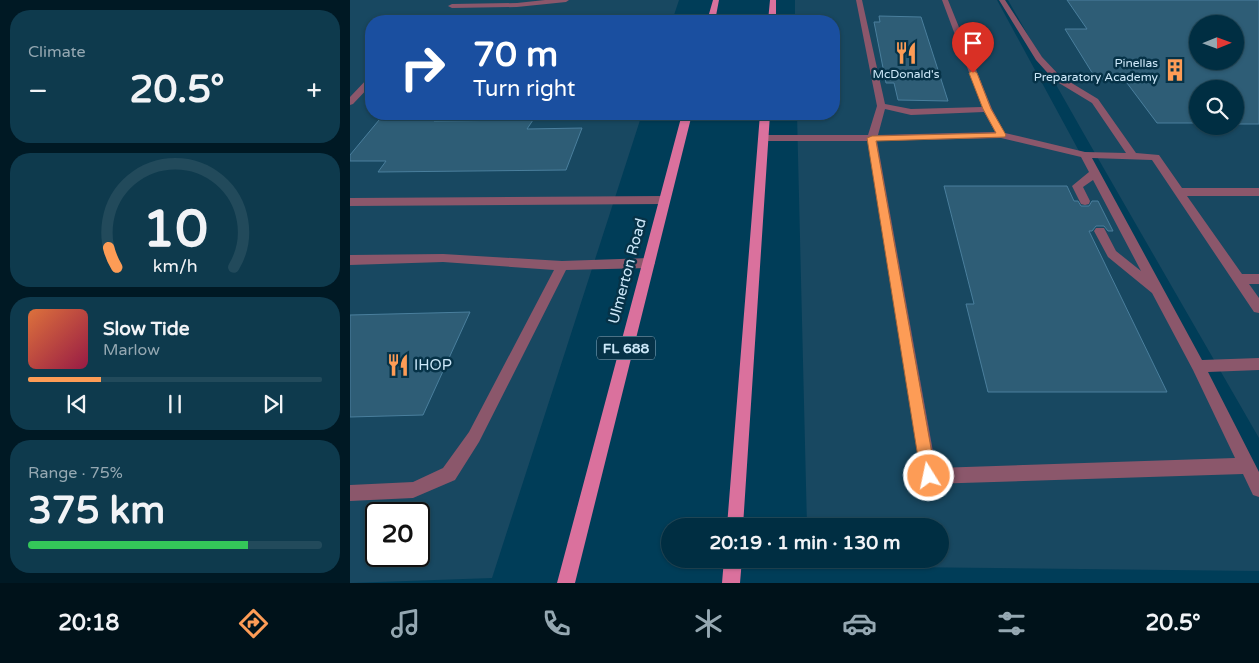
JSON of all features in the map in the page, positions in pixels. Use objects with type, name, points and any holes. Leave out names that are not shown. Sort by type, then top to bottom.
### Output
[{"type":"main road","points":[[712,15],[716,0]]},
{"type":"main road","points":[[772,15],[773,0]]},
{"type":"main road","name":"Ulmerton Road","points":[[566,583],[685,120]]},
{"type":"main road","points":[[736,518],[765,120]]},
{"type":"main road","points":[[731,583],[732,568]]},
{"type":"lane","points":[[452,6],[516,5],[566,0]]},
{"type":"lane","points":[[860,0],[881,106],[872,138],[929,476],[1247,466]]},
{"type":"lane","points":[[945,0],[987,109],[1002,135]]},
{"type":"lane","points":[[1002,0],[1039,58],[1057,78],[1095,101],[1133,156]]},
{"type":"lane","points":[[350,102],[365,86]]},
{"type":"lane","points":[[881,106],[911,112],[987,109]]},
{"type":"lane","points":[[764,138],[1002,135],[1085,155],[1155,157],[1259,308]]},
{"type":"lane","points":[[1085,155],[1198,366],[1259,489]]},
{"type":"lane","points":[[1085,201],[1078,186],[1095,173]]},
{"type":"lane","points":[[1180,192],[1259,192]]},
{"type":"lane","points":[[350,202],[664,200]]},
{"type":"lane","points":[[1100,231],[1112,254],[1159,293]]},
{"type":"lane","points":[[350,260],[443,258],[562,266],[649,263]]},
{"type":"lane","points":[[350,493],[413,490],[449,474],[474,437],[562,266]]},
{"type":"lane","points":[[1239,279],[1259,279]]},
{"type":"lane","points":[[1198,366],[1259,364]]},
{"type":"shaded area","points":[[350,0],[679,0],[674,15],[365,15],[365,120],[640,120],[492,578],[350,583]]},
{"type":"shaded area","points":[[795,0],[997,0],[1259,483],[1259,571],[949,568],[949,518],[807,518],[797,120],[840,120],[840,15],[795,15]]},
{"type":"shaded area","points":[[1008,0],[1259,0],[1259,438],[1084,134]]},
{"type":"building","name":"Pinellas Preparatory Academy","points":[[1067,0],[1259,0],[1259,124],[1244,124],[1244,80],[1189,80],[1189,123],[1157,123],[1124,79],[1096,79],[1065,29],[1087,29]]},
{"type":"building","name":"McDonald's","points":[[879,16],[921,17],[948,101],[898,100],[894,83],[886,83],[874,22],[880,22]]},
{"type":"building","points":[[379,120],[533,120],[527,129],[582,128],[566,170],[378,172],[386,161],[350,161],[350,155]]},
{"type":"building","points":[[944,186],[1067,186],[1074,201],[1078,201],[1081,206],[1089,206],[1092,201],[1098,201],[1113,231],[1108,231],[1104,226],[1096,226],[1092,231],[1089,231],[1167,392],[988,392],[966,304],[974,304]]},
{"type":"building","name":"IHOP","points":[[470,312],[423,415],[350,417],[350,315]]},
{"type":"place","name":"McDonald's","points":[[906,53]]},
{"type":"place","name":"Pinellas Preparatory Academy","points":[[1175,70]]},
{"type":"place","name":"IHOP","points":[[398,365]]},
{"type":"route","points":[[929,476],[872,138],[1002,135],[987,109],[973,73]]}]
